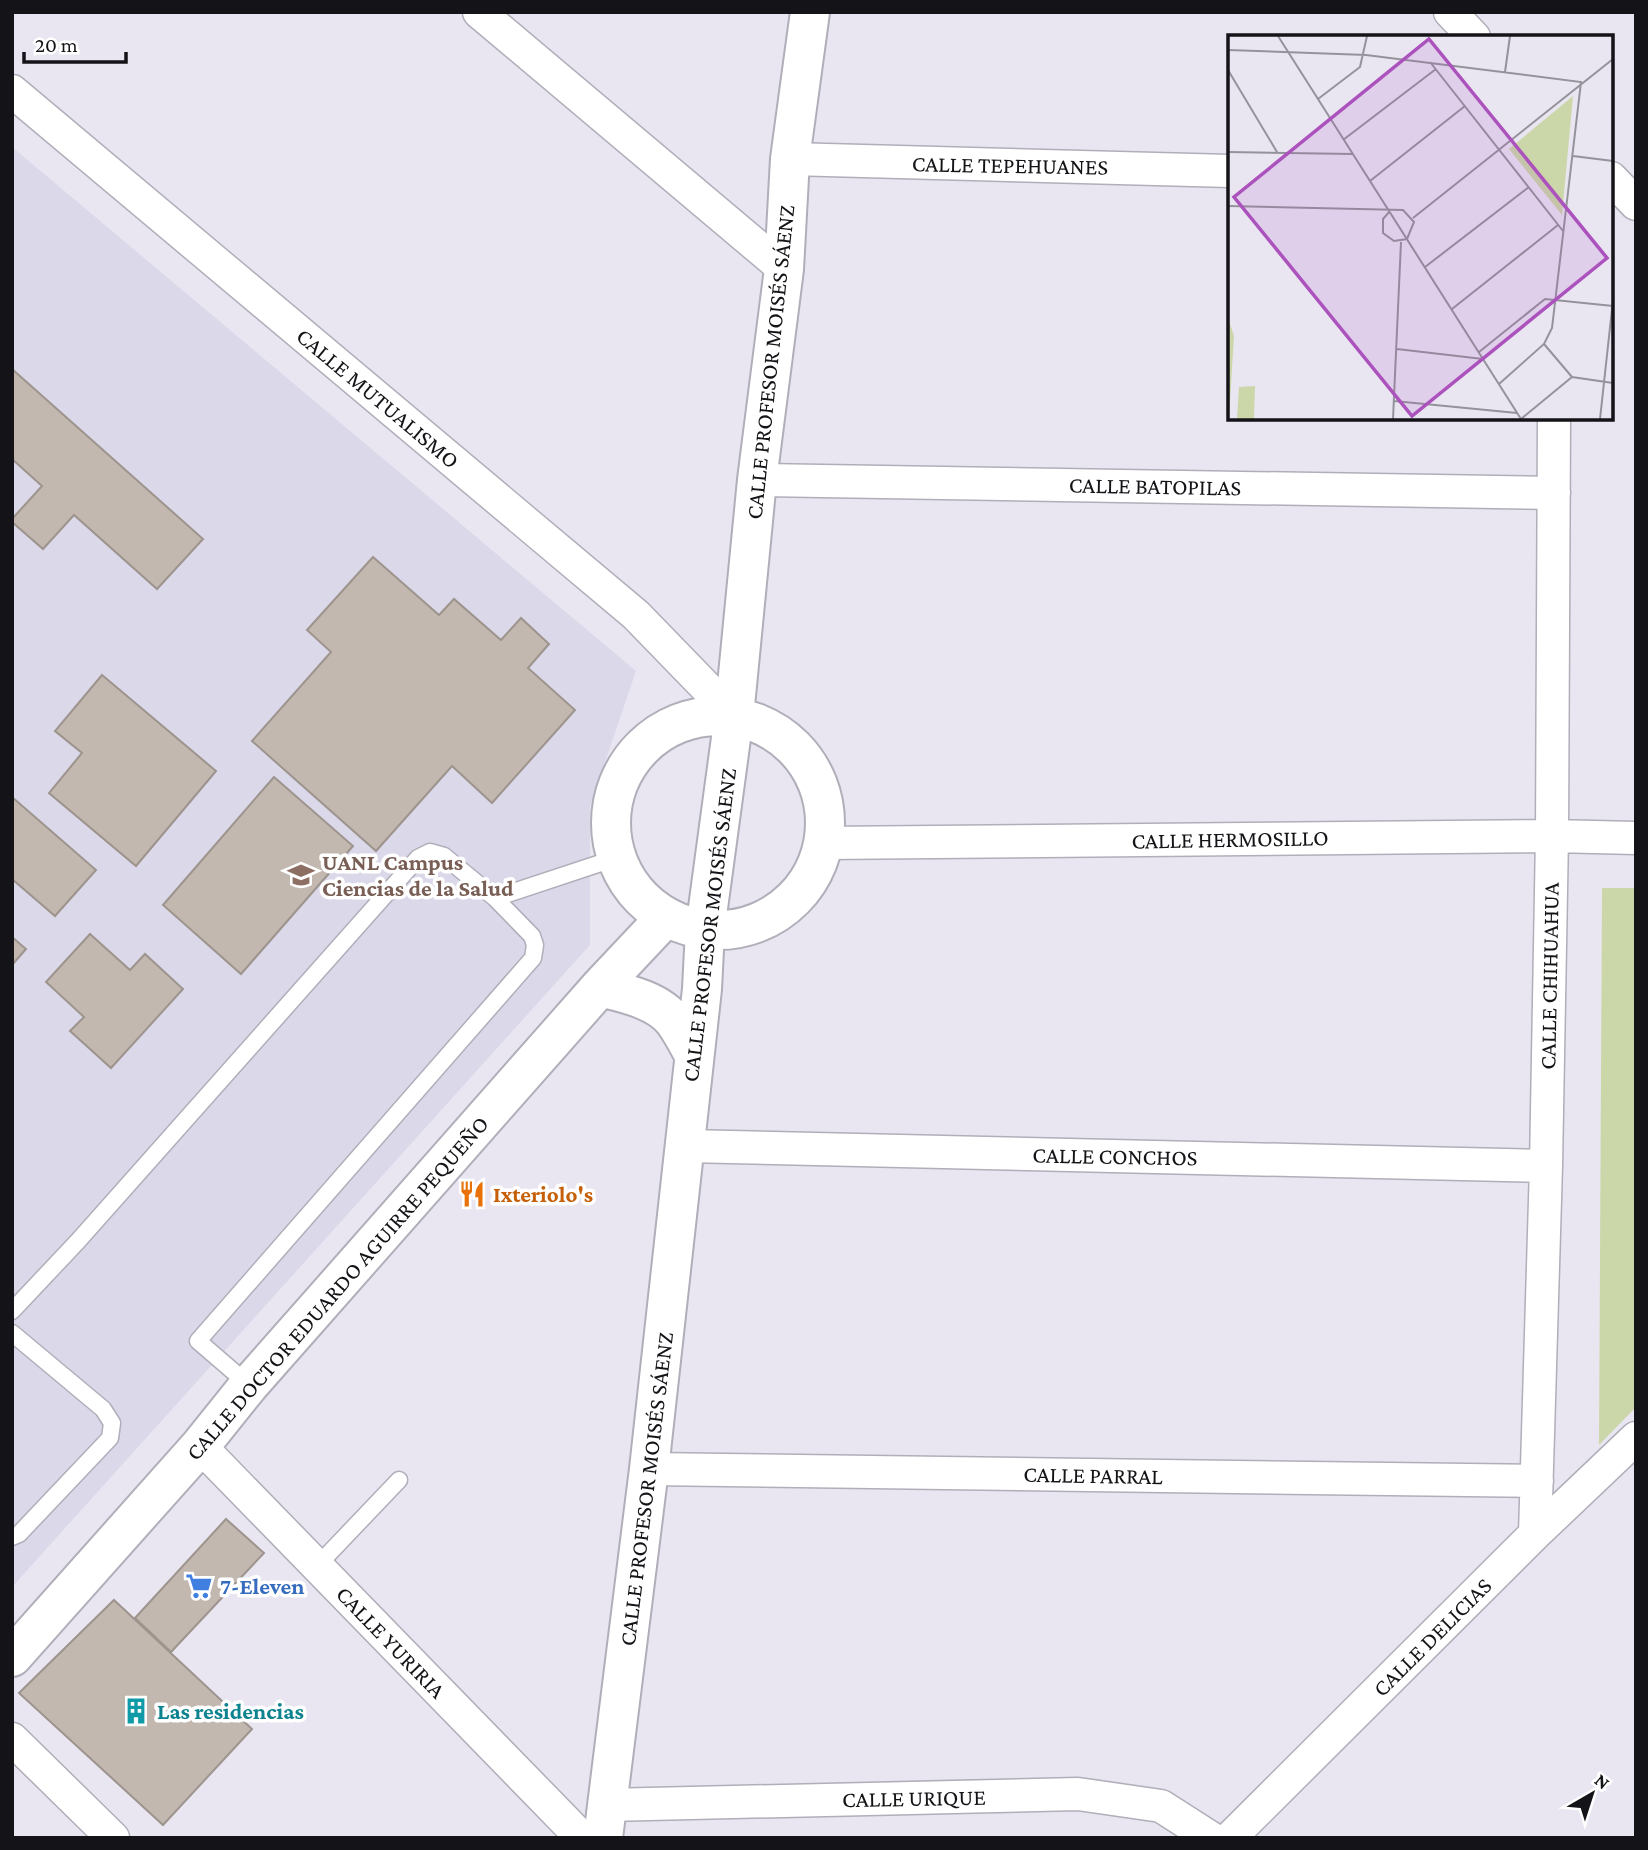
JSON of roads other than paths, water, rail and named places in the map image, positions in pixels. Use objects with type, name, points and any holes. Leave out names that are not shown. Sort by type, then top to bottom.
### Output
[{"type":"street","points":[[479,12],[784,269]]},
{"type":"street","name":"CALLE PROFESOR MOISÉS SÁENZ","points":[[605,1821],[649,1469],[702,989],[705,930],[734,716],[757,480],[784,269],[790,159],[810,12]]},
{"type":"street","points":[[1450,12],[1472,35]]},
{"type":"street","name":"CALLE MUTUALISMO","points":[[12,91],[636,615],[734,716]]},
{"type":"street","name":"CALLE TEPEHUANES","points":[[790,159],[1228,171]]},
{"type":"street","points":[[1613,180],[1636,204]]},
{"type":"street","name":"CALLE CHIHUAHUA","points":[[1535,1534],[1552,836],[1554,420]]},
{"type":"street","name":"CALLE BATOPILAS","points":[[757,480],[1554,493]]},
{"type":"street","points":[[734,716],[761,724],[786,740],[806,761],[819,786],[825,814],[824,843],[814,874],[794,899],[768,918],[738,929],[705,930],[664,919],[630,885],[616,858],[610,828],[613,797],[624,769],[643,745],[668,727],[697,717],[734,716]]},
{"type":"street","name":"CALLE HERMOSILLO","points":[[824,843],[1552,836],[1636,838]]},
{"type":"street","name":"CALLE DOCTOR EDUARDO AGUIRRE PEQUEÑO","points":[[12,1657],[200,1446],[249,1385],[664,919]]},
{"type":"street","points":[[600,988],[652,1004],[673,1019],[694,1055]]},
{"type":"street","name":"CALLE CONCHOS","points":[[685,1146],[1546,1167]]},
{"type":"street","name":"CALLE DELICIAS","points":[[1230,1838],[1535,1534],[1636,1438]]},
{"type":"street","name":"CALLE YURIRIA","points":[[200,1446],[582,1838]]},
{"type":"street","name":"CALLE PARRAL","points":[[649,1469],[1537,1481]]},
{"type":"street","points":[[12,1739],[113,1838]]},
{"type":"street","name":"CALLE URIQUE","points":[[605,1821],[1078,1794],[1161,1805],[1211,1838]]},
{"type":"lane","points":[[12,1311],[78,1241],[418,858],[430,852],[444,856],[495,898],[531,936],[535,945],[533,958],[198,1341],[249,1385]]},
{"type":"lane","points":[[495,898],[616,858]]},
{"type":"lane","points":[[12,1333],[103,1409],[112,1423],[110,1438],[19,1534],[12,1537]]},
{"type":"lane","points":[[317,1566],[399,1480]]},
{"type":"place","name":"UANL Campus Ciencias de la Salud","points":[[301,875]]},
{"type":"place","name":"Ixteriolo's","points":[[472,1194]]},
{"type":"place","name":"7-Eleven","points":[[199,1586]]},
{"type":"place","name":"Las residencias","points":[[136,1711]]}]
